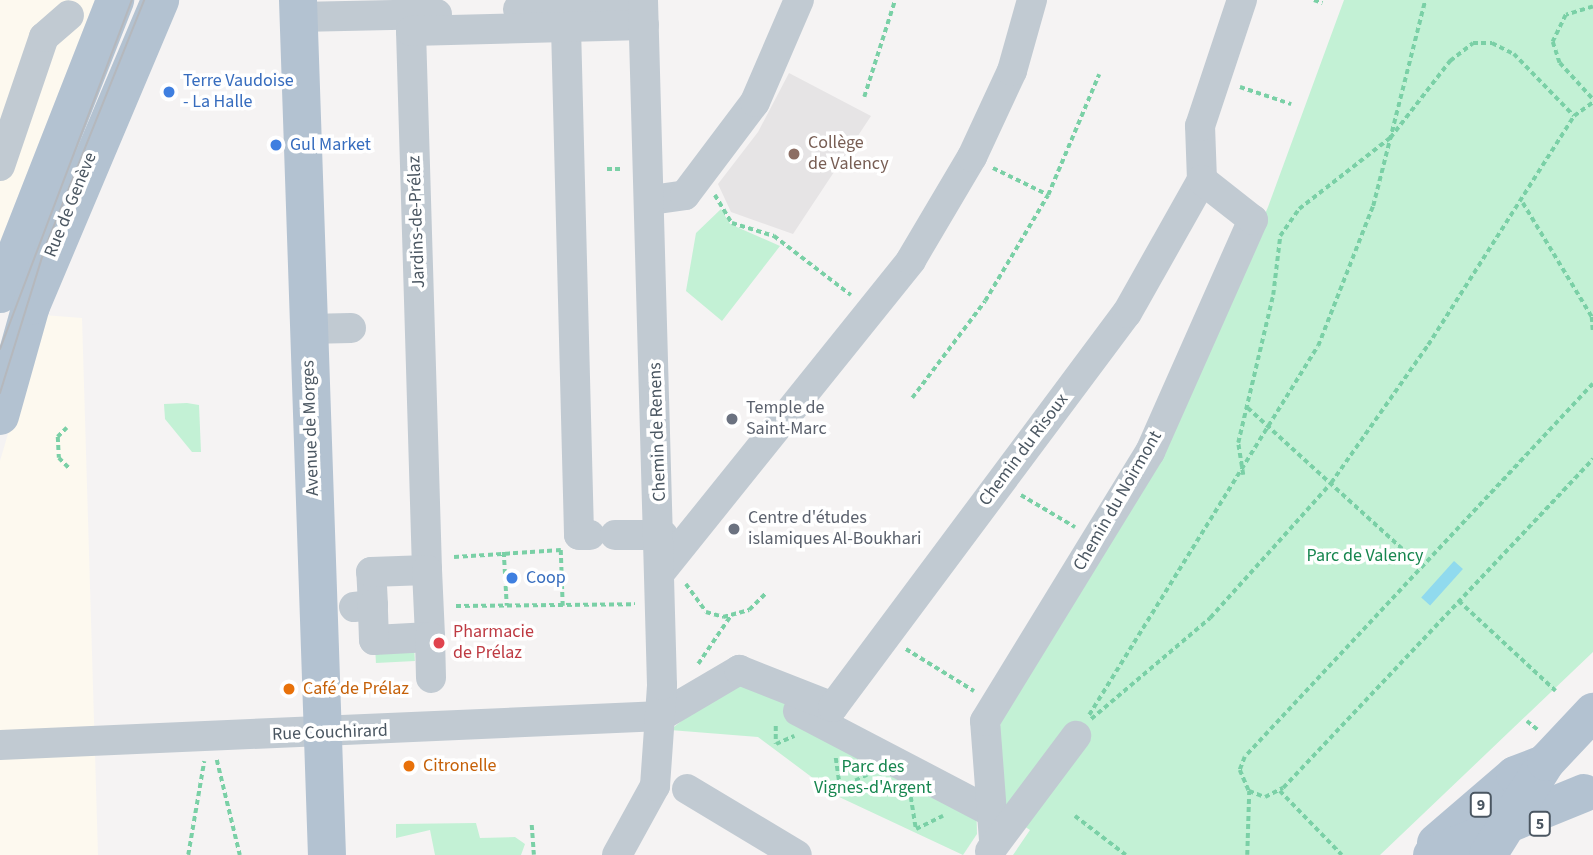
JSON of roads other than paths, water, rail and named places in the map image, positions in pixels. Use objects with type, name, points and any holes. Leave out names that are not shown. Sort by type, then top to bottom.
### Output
[{"type":"main road","name":"Rue de Genève","points":[[0,416],[31,306],[160,0]]},
{"type":"main road","name":"Avenue de Morges","points":[[298,8],[327,855]]},
{"type":"main road","name":"Rue de Genève","points":[[0,294],[89,11]]},
{"type":"main road","name":"9","points":[[1420,855],[1516,775],[1544,748],[1593,712]]},
{"type":"main road","name":"9","points":[[1496,846],[1544,748]]},
{"type":"main road","name":"5","points":[[1432,855],[1496,846],[1588,790]]},
{"type":"street","points":[[652,200],[685,195],[755,102],[799,0]]},
{"type":"street","points":[[674,575],[911,260],[972,157],[1012,72],[1032,0]]},
{"type":"street","points":[[1202,180],[1200,126],[1242,0]]},
{"type":"street","points":[[298,8],[644,9]]},
{"type":"street","name":"Chemin de Renens","points":[[617,855],[654,786],[674,575],[663,535],[644,9]]},
{"type":"street","name":"Jardins-de-Prélaz","points":[[441,568],[411,31],[566,27],[644,9]]},
{"type":"street","points":[[0,166],[44,37],[89,11]]},
{"type":"street","points":[[566,27],[579,535],[663,535]]},
{"type":"street","name":"Chemin du Risoux","points":[[661,716],[739,670],[833,707],[1127,313],[1202,180]]},
{"type":"street","name":"Chemin du Noirmont","points":[[992,836],[985,721],[1150,452],[1253,220],[1202,180]]},
{"type":"street","points":[[307,329],[351,328]]},
{"type":"street","points":[[430,637],[374,639],[364,606],[371,572],[441,568],[430,637],[431,678]]},
{"type":"street","points":[[721,680],[820,721],[992,836],[1010,828],[1076,736]]},
{"type":"street","name":"Rue Couchirard","points":[[0,745],[324,734],[661,716]]},
{"type":"street","points":[[687,789],[797,855]]},
{"type":"water","points":[[1454,561],[1463,569],[1430,605],[1421,597]]},
{"type":"tram line","points":[[0,349],[132,0]]},
{"type":"tram line","points":[[0,393],[45,248],[144,0]]},
{"type":"place","name":"Terre Vaudoise - La Halle","points":[[169,92]]},
{"type":"place","name":"Gul Market","points":[[276,145]]},
{"type":"place","name":"Collège de Valency","points":[[794,154]]},
{"type":"place","name":"Temple de Saint-Marc","points":[[732,419]]},
{"type":"place","name":"Centre d'études islamiques Al-Boukhari","points":[[734,529]]},
{"type":"place","name":"Coop","points":[[512,578]]},
{"type":"place","name":"Pharmacie de Prélaz","points":[[439,643]]},
{"type":"place","name":"Café de Prélaz","points":[[289,689]]},
{"type":"place","name":"Citronelle","points":[[409,766]]},
{"type":"park label","name":"Parc de Valency","points":[[1365,556]]},
{"type":"park label","name":"Parc des Vignes-d'Argent","points":[[873,778]]}]
